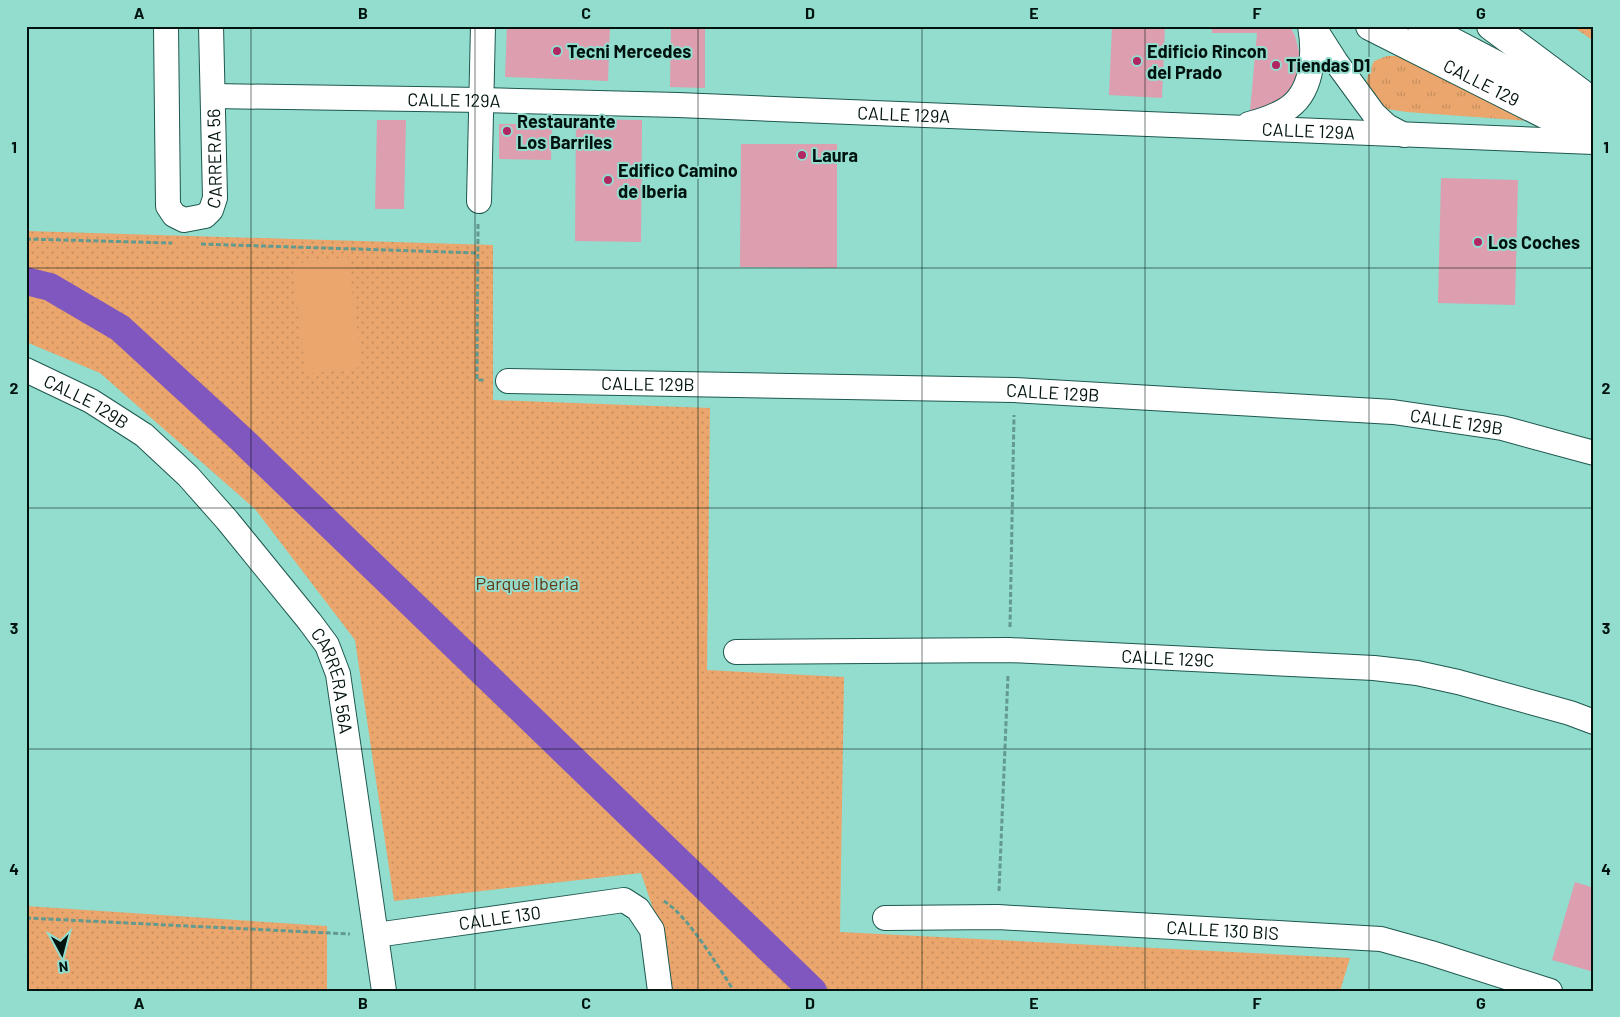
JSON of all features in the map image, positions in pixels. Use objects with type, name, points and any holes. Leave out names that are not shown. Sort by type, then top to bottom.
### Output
[{"type":"main road","name":"CALLE 129","points":[[1370,26],[1594,141]]},
{"type":"main road","name":"CALLE 129","points":[[1422,26],[1529,82],[1594,111]]},
{"type":"main road","points":[[1491,26],[1594,103]]},
{"type":"street","name":"CARRERA 56","points":[[166,26],[168,206],[174,215],[184,220],[205,216],[211,210],[215,198],[210,26]]},
{"type":"street","points":[[478,201],[483,26]]},
{"type":"street","points":[[1230,128],[1263,120],[1286,109],[1298,98],[1309,79],[1313,58],[1312,26]]},
{"type":"street","points":[[1312,26],[1374,114],[1388,126],[1404,135]]},
{"type":"street","name":"CALLE 129A","points":[[213,96],[482,100],[698,106],[1594,141]]},
{"type":"street","name":"CALLE 129B","points":[[26,370],[91,401],[144,435]]},
{"type":"street","name":"CALLE 129B","points":[[508,381],[1014,390],[1393,412],[1502,428],[1594,453]]},
{"type":"street","name":"CARRERA 56A","points":[[144,435],[188,476],[227,520],[310,622],[327,646],[338,674],[384,991]]},
{"type":"street","name":"CALLE 129C","points":[[736,652],[1009,650],[1374,668],[1417,673],[1458,682],[1570,713],[1594,722]]},
{"type":"street","points":[[624,900],[638,909],[652,930],[660,991]]},
{"type":"street","name":"CALLE 130","points":[[376,935],[624,900]]},
{"type":"street","name":"CALLE 130 BIS","points":[[885,918],[998,917],[1381,939],[1431,952],[1550,991]]},
{"type":"path","points":[[478,201],[477,380],[508,381]]},
{"type":"path","points":[[26,239],[174,243]]},
{"type":"path","points":[[194,244],[478,253]]},
{"type":"path","points":[[624,900],[652,894],[674,907],[690,926],[734,991]]},
{"type":"path","points":[[26,918],[376,935]]},
{"type":"green space","points":[[1572,26],[1594,26],[1594,41]]},
{"type":"green space","points":[[1387,56],[1408,56],[1528,121],[1407,112],[1387,109],[1371,102],[1365,90],[1368,75],[1374,61]]},
{"type":"green space","name":"Parque Iberia","points":[[26,231],[493,245],[493,400],[710,408],[707,670],[844,677],[840,932],[1350,958],[1340,991],[666,991],[664,941],[641,873],[394,901],[355,640],[255,509],[100,373],[26,342]]},
{"type":"green space","points":[[348,257],[362,367],[306,374],[292,264]]},
{"type":"green space","points":[[26,906],[327,926],[327,991],[26,991]]},
{"type":"building","name":"Tecni Mercedes","points":[[507,26],[610,26],[608,81],[505,77]]},
{"type":"building","name":"Edificio Rincon del Prado","points":[[1112,26],[1165,26],[1162,98],[1109,95]]},
{"type":"building","name":"Tiendas D1","points":[[1212,26],[1290,26],[1300,55],[1297,76],[1291,89],[1277,101],[1263,109],[1250,111],[1257,33],[1212,33]]},
{"type":"building","points":[[671,27],[705,27],[705,88],[670,87]]},
{"type":"building","name":"Edifico Camino de Iberia","points":[[576,119],[642,120],[641,242],[575,241]]},
{"type":"building","points":[[377,120],[406,120],[404,209],[375,209]]},
{"type":"building","points":[[499,124],[552,124],[551,160],[499,159]]},
{"type":"building","points":[[741,144],[837,144],[837,268],[740,267]]},
{"type":"building","name":"Los Coches","points":[[1441,178],[1518,180],[1515,305],[1438,303]]},
{"type":"building","points":[[1575,882],[1594,888],[1594,972],[1552,960]]},
{"type":"waterway","points":[[26,281],[50,287],[120,328],[240,438],[813,991]]},
{"type":"place","name":"Tecni Mercedes","points":[[557,51]]},
{"type":"place","name":"Edificio Rincon del Prado","points":[[1137,61]]},
{"type":"place","name":"Tiendas D1","points":[[1276,65]]},
{"type":"place","name":"Restaurante Los Barriles","points":[[507,131]]},
{"type":"place","name":"Laura","points":[[802,155]]},
{"type":"place","name":"Edifico Camino de Iberia","points":[[608,180]]},
{"type":"place","name":"Los Coches","points":[[1478,242]]}]
